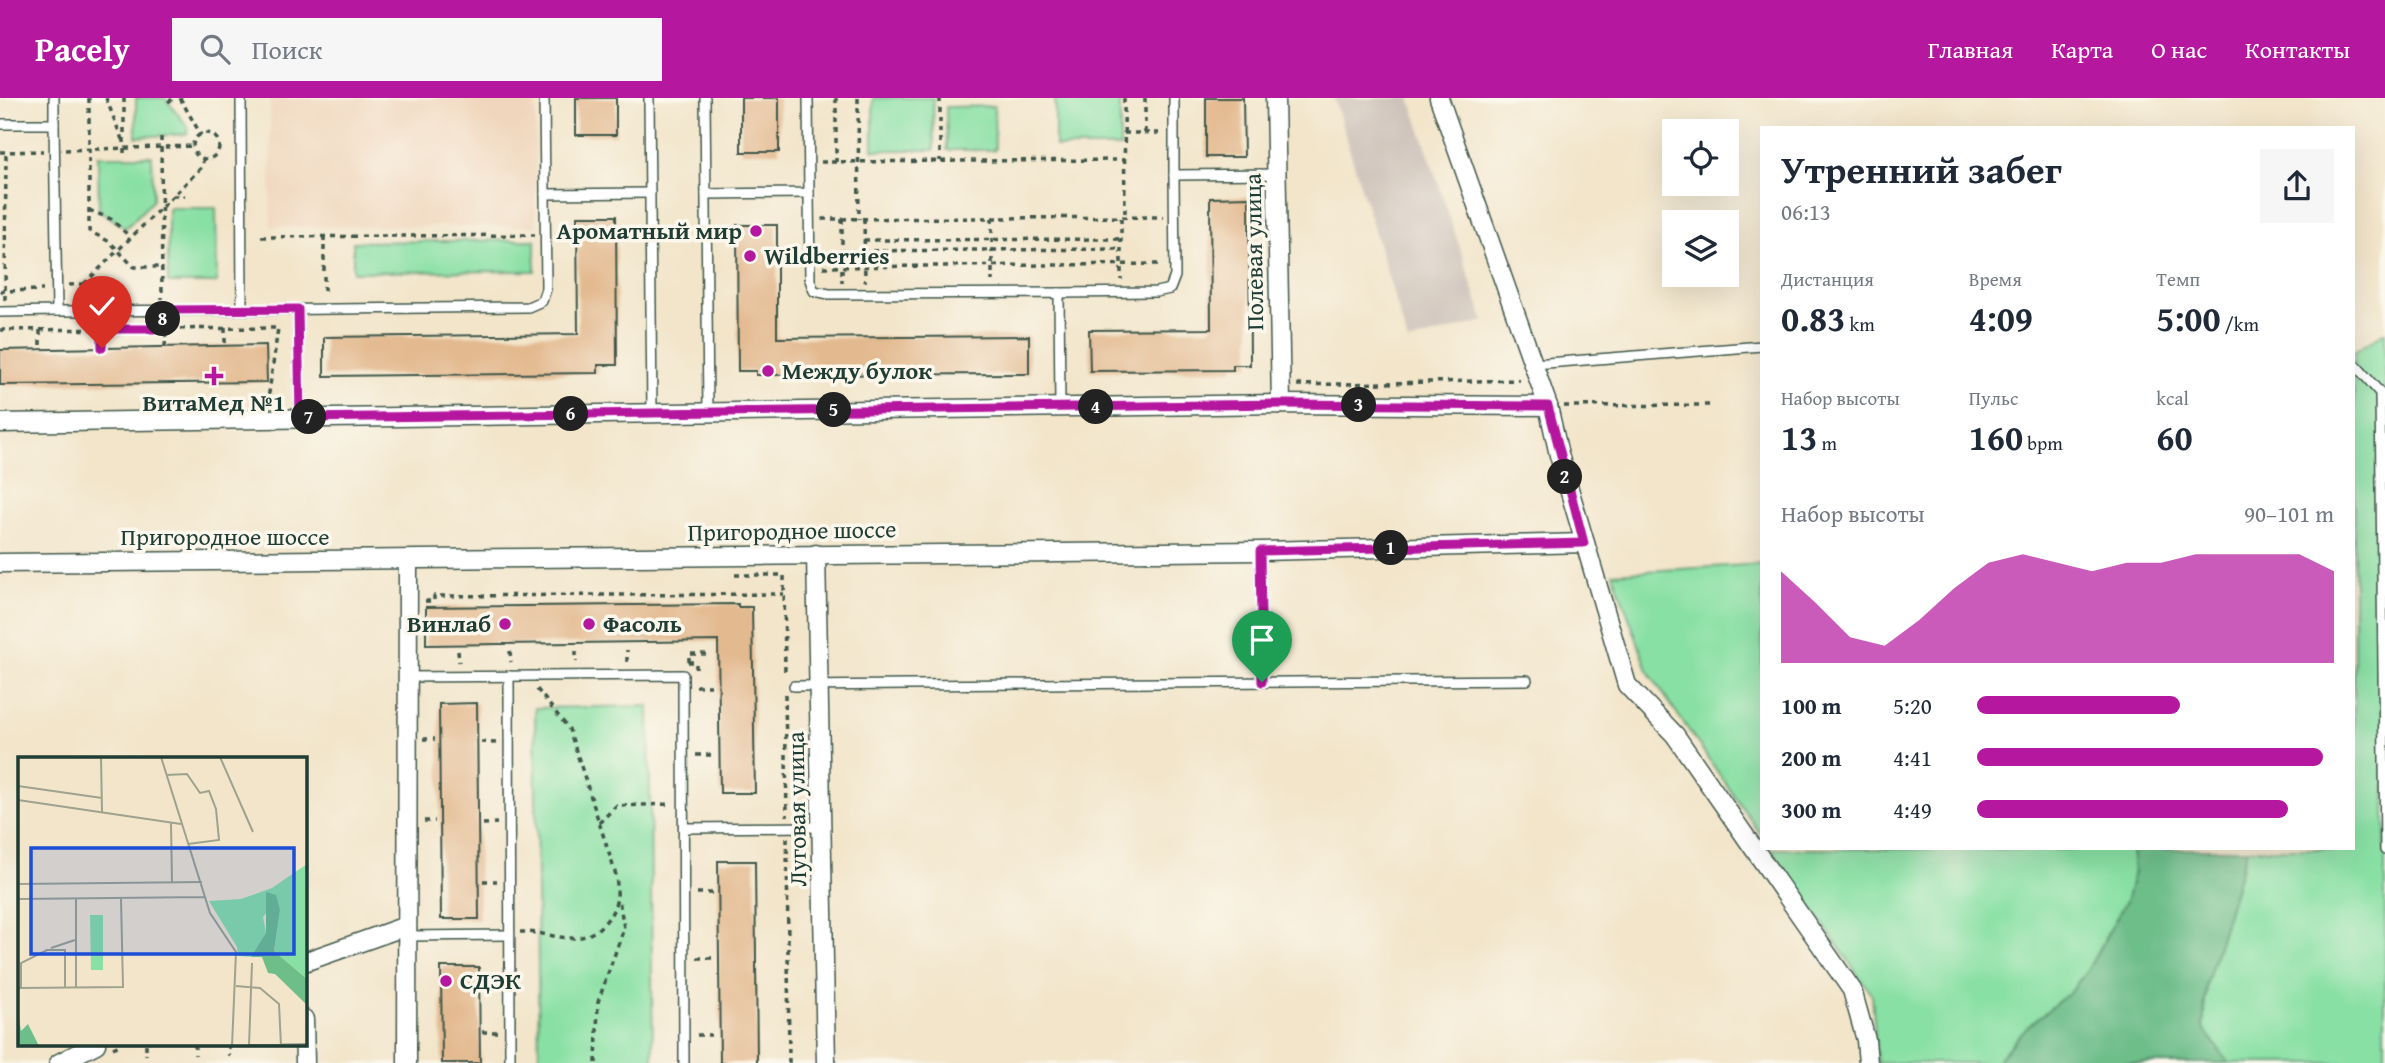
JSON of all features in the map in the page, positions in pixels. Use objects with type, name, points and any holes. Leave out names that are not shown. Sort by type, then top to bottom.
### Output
[{"type":"street","name":"Полевая улица","points":[[1275,98],[1281,404]]},
{"type":"street","points":[[1439,98],[1548,406],[1584,543],[1627,685],[1675,735],[1852,990],[1866,1040],[1868,1063]]},
{"type":"street","points":[[0,423],[1281,404],[1548,406]]},
{"type":"street","name":"Пригородное шоссе","points":[[0,563],[1260,551],[1584,543]]},
{"type":"street","name":"Луговая улица","points":[[816,554],[827,1063]]},
{"type":"street","points":[[407,1063],[408,561]]},
{"type":"street","points":[[306,961],[406,931]]},
{"type":"street","points":[[59,1063],[92,1046]]},
{"type":"lane","points":[[54,98],[57,311]]},
{"type":"lane","points":[[241,98],[242,310]]},
{"type":"lane","points":[[3,312],[528,307],[542,301],[546,289],[544,98]]},
{"type":"lane","points":[[649,98],[652,413]]},
{"type":"lane","points":[[705,98],[708,412]]},
{"type":"lane","points":[[808,98],[810,267],[814,291],[842,294],[1156,292],[1170,289],[1175,264],[1174,98]]},
{"type":"lane","points":[[0,124],[54,124]]},
{"type":"lane","points":[[1174,175],[1276,174]]},
{"type":"lane","points":[[545,194],[650,192]]},
{"type":"lane","points":[[706,194],[809,193]]},
{"type":"lane","points":[[1059,293],[1060,407]]},
{"type":"lane","points":[[298,309],[300,418]]},
{"type":"lane","points":[[1537,372],[1760,346]]},
{"type":"lane","points":[[2355,364],[2380,393],[2385,850]]},
{"type":"lane","points":[[1260,551],[1262,682]]},
{"type":"lane","points":[[407,677],[683,675],[684,1063]]},
{"type":"lane","points":[[509,676],[510,1063]]},
{"type":"lane","points":[[794,686],[1527,680]]},
{"type":"lane","points":[[684,828],[822,827]]},
{"type":"lane","points":[[406,931],[509,934]]},
{"type":"path","points":[[89,98],[89,231],[118,250],[134,267],[162,267]]},
{"type":"path","points":[[106,98],[124,146]]},
{"type":"path","points":[[124,98],[124,156]]},
{"type":"path","points":[[169,103],[177,98],[201,135]]},
{"type":"path","points":[[836,98],[836,162]]},
{"type":"path","points":[[858,98],[865,294]]},
{"type":"path","points":[[940,98],[940,161]]},
{"type":"path","points":[[1121,292],[1124,98]]},
{"type":"path","points":[[1145,98],[1145,133]]},
{"type":"path","points":[[1124,133],[1174,133]]},
{"type":"path","points":[[201,135],[214,136],[219,146],[215,156],[204,158],[195,152],[194,146],[201,135]]},
{"type":"path","points":[[161,137],[165,347]]},
{"type":"path","points":[[0,152],[124,146],[194,146]]},
{"type":"path","points":[[6,152],[3,172],[2,330],[278,328],[270,400],[257,400]]},
{"type":"path","points":[[84,284],[201,168],[204,158]]},
{"type":"path","points":[[808,162],[1124,160]]},
{"type":"path","points":[[173,196],[185,196]]},
{"type":"path","points":[[89,210],[111,219],[131,238]]},
{"type":"path","points":[[809,219],[1175,217]]},
{"type":"path","points":[[992,218],[992,293]]},
{"type":"path","points":[[842,219],[842,294]]},
{"type":"path","points":[[261,237],[545,235]]},
{"type":"path","points":[[324,236],[324,309]]},
{"type":"path","points":[[864,240],[1121,239]]},
{"type":"path","points":[[162,244],[168,244]]},
{"type":"path","points":[[842,251],[1121,249]]},
{"type":"path","points":[[810,267],[1175,264]]},
{"type":"path","points":[[2,291],[56,289]]},
{"type":"path","points":[[225,328],[225,346]]},
{"type":"path","points":[[102,329],[102,348]]},
{"type":"path","points":[[40,330],[40,349]]},
{"type":"path","points":[[1281,385],[1537,372]]},
{"type":"path","points":[[1548,406],[1712,405]]},
{"type":"path","points":[[423,601],[434,601],[434,596],[784,594]]},
{"type":"path","points":[[576,650],[576,662]]},
{"type":"path","points":[[626,662],[627,650]]},
{"type":"path","points":[[458,651],[458,662]]},
{"type":"path","points":[[510,651],[511,662]]},
{"type":"path","points":[[689,662],[689,654],[710,654]]},
{"type":"path","points":[[447,662],[472,662]]},
{"type":"path","points":[[498,662],[531,662],[532,676],[538,693],[569,729],[616,875],[624,928],[598,1002],[596,1063]]},
{"type":"path","points":[[565,662],[589,662]]},
{"type":"path","points":[[614,662],[639,662]]},
{"type":"path","points":[[676,662],[696,662],[696,686],[711,686]]},
{"type":"path","points":[[496,731],[496,756]]},
{"type":"path","points":[[481,742],[496,743]]},
{"type":"path","points":[[696,742],[696,767]]},
{"type":"path","points":[[696,755],[712,755]]},
{"type":"path","points":[[599,823],[616,806],[684,804]]},
{"type":"path","points":[[496,810],[497,833]]},
{"type":"path","points":[[774,814],[787,814]]},
{"type":"path","points":[[483,824],[496,823]]},
{"type":"path","points":[[774,839],[787,839]]},
{"type":"path","points":[[497,872],[497,892]]},
{"type":"path","points":[[483,881],[497,881]]},
{"type":"path","points":[[697,906],[697,892],[714,893]]},
{"type":"path","points":[[509,934],[541,933],[572,939],[589,936],[614,911],[618,898]]},
{"type":"path","points":[[697,945],[697,971]]},
{"type":"path","points":[[697,958],[713,958]]},
{"type":"path","points":[[497,1020],[497,1042]]},
{"type":"path","points":[[697,1022],[697,1044]]},
{"type":"path","points":[[482,1032],[497,1032]]},
{"type":"path","points":[[697,1035],[711,1035]]},
{"type":"path","points":[[146,1046],[146,1055]]},
{"type":"path","points":[[195,1046],[195,1055]]},
{"type":"path","points":[[229,1046],[229,1056]]},
{"type":"shaded area","points":[[270,98],[535,98],[536,226],[271,227]]},
{"type":"shaded area","points":[[1334,98],[1410,98],[1484,321],[1408,342]]},
{"type":"green space","points":[[136,98],[165,98],[188,127],[187,134],[136,137]]},
{"type":"green space","points":[[873,98],[933,98],[934,150],[873,150]]},
{"type":"green space","points":[[1055,98],[1120,98],[1120,147],[1055,147]]},
{"type":"green space","points":[[994,106],[995,150],[947,150],[946,107]]},
{"type":"green space","points":[[98,156],[152,156],[153,200],[126,228],[99,210]]},
{"type":"green space","points":[[168,208],[216,208],[217,283],[168,283]]},
{"type":"green space","points":[[535,240],[535,271],[353,272],[353,242]]},
{"type":"green space","points":[[2385,332],[2385,1063],[2229,1063],[2203,1028],[2206,986],[2247,850],[2355,850],[2355,351]]},
{"type":"green space","points":[[1760,564],[1760,833],[1649,673],[1613,573]]},
{"type":"green space","points":[[649,706],[653,1063],[539,1063],[535,708]]},
{"type":"green space","points":[[1772,850],[2132,850],[2134,871],[2127,899],[2087,971],[2069,993],[2027,1027],[2000,1057],[1999,1063],[1877,1063],[1872,995]]},
{"type":"green space","points":[[2132,850],[2247,850],[2206,986],[2203,1028],[2229,1063],[1999,1063],[2000,1057],[2027,1027],[2069,993],[2087,971],[2127,899],[2134,871]]},
{"type":"building","points":[[576,98],[616,98],[616,135],[576,135]]},
{"type":"building","points":[[741,98],[779,98],[779,152],[741,152]]},
{"type":"building","points":[[1206,98],[1243,98],[1244,157],[1206,157]]},
{"type":"building","points":[[1249,197],[1250,365],[1233,365],[1233,370],[1090,371],[1089,330],[1211,329],[1210,198]]},
{"type":"building","points":[[577,216],[616,216],[617,365],[598,365],[598,373],[324,376],[324,337],[578,334]]},
{"type":"building","points":[[737,225],[777,225],[777,338],[1029,336],[1029,374],[756,375],[756,371],[738,371]]},
{"type":"building","points":[[266,345],[267,382],[0,385],[0,350]]},
{"type":"building","points":[[738,604],[738,607],[752,607],[755,793],[720,793],[718,641],[426,645],[426,607]]},
{"type":"building","points":[[477,703],[479,919],[441,919],[439,704]]},
{"type":"building","points":[[718,861],[755,861],[757,1063],[720,1063]]},
{"type":"building","points":[[441,967],[479,967],[480,1063],[442,1063]]},
{"type":"place","name":"Ароматный мир","points":[[756,231]]},
{"type":"place","name":"Wildberries","points":[[750,256]]},
{"type":"place","name":"Между булок","points":[[768,371]]},
{"type":"place","name":"ВитаМед №1","points":[[214,376]]},
{"type":"place","name":"Винлаб","points":[[505,624]]},
{"type":"place","name":"Фасоль","points":[[589,624]]},
{"type":"place","name":"СДЭК","points":[[446,981]]},
{"type":"route","points":[[102,348],[102,329],[163,329],[163,310],[298,309],[300,418],[1281,404],[1548,406],[1584,543],[1260,551],[1262,682]]}]
